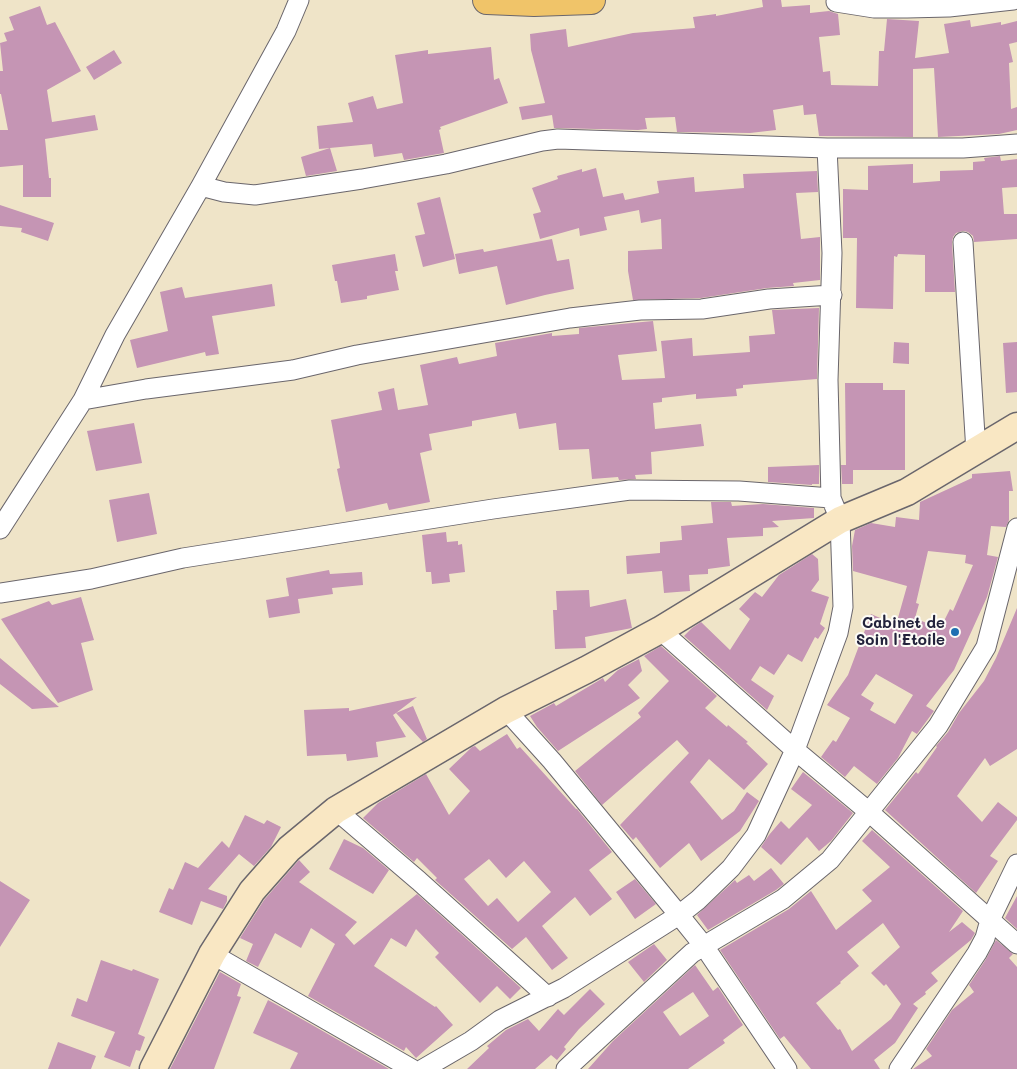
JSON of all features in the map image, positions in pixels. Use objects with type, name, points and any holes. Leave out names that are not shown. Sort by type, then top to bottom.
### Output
[{"type":"main road","points":[[487,0],[534,2],[591,0]]},
{"type":"street","points":[[0,529],[83,400],[115,335],[201,186],[286,30],[299,0]]},
{"type":"street","points":[[836,2],[874,8],[907,8],[949,7],[1013,0]]},
{"type":"street","points":[[201,186],[224,192],[255,195],[362,180],[436,166],[542,141],[558,140],[827,148],[963,148],[1017,144]]},
{"type":"street","points":[[423,1069],[471,1041],[500,1020],[548,997],[679,915],[698,900],[730,868],[756,834],[794,750],[838,633],[842,606],[828,380],[832,253],[827,148]]},
{"type":"street","points":[[963,242],[976,452]]},
{"type":"street","points":[[83,400],[146,389],[293,370],[357,355],[570,318],[640,310],[702,309],[769,299],[832,295]]},
{"type":"street","points":[[153,1069],[212,954],[252,891],[290,849],[336,810],[506,710],[660,630],[836,509],[907,492],[1017,426]]},
{"type":"street","points":[[0,593],[91,579],[183,558],[493,509],[630,490],[739,490],[836,509]]},
{"type":"street","points":[[566,1069],[692,953],[783,899],[830,860],[938,726],[986,647],[1001,596],[1017,528]]},
{"type":"street","points":[[660,630],[794,750],[870,812],[1017,944]]},
{"type":"street","points":[[506,710],[552,761],[704,946],[786,1069]]},
{"type":"street","points":[[336,810],[420,880],[548,997]]},
{"type":"street","points":[[899,1069],[977,953],[985,938],[990,920],[1017,864]]},
{"type":"street","points":[[212,954],[412,1069]]},
{"type":"building","points":[[762,0],[781,0],[782,7],[810,5],[810,13],[829,11],[838,14],[840,35],[819,37],[823,72],[830,71],[831,85],[878,86],[879,51],[884,51],[887,19],[919,21],[915,58],[949,53],[944,24],[970,20],[971,27],[1001,22],[1001,25],[1017,21],[1017,42],[1009,44],[1013,62],[1009,63],[1011,109],[1017,107],[1017,130],[999,134],[938,137],[934,68],[913,69],[913,137],[819,136],[816,114],[804,115],[803,105],[773,110],[776,130],[750,133],[677,132],[675,117],[645,118],[647,129],[638,130],[554,128],[552,115],[522,120],[519,107],[545,103],[531,50],[530,34],[566,29],[568,47],[633,33],[695,28],[693,17],[716,14],[716,16],[763,7]]},
{"type":"building","points":[[40,6],[47,25],[55,22],[81,71],[47,90],[52,122],[95,115],[98,130],[45,139],[49,178],[51,178],[51,197],[23,197],[23,165],[0,167],[0,130],[8,130],[0,94],[0,71],[3,71],[0,43],[7,41],[4,33],[14,30],[9,17]]},
{"type":"building","points":[[491,47],[494,80],[499,78],[508,103],[440,127],[444,153],[404,160],[402,153],[374,157],[372,144],[319,149],[317,126],[353,122],[348,103],[373,96],[377,109],[403,103],[395,55],[428,50],[428,54]]},
{"type":"building","points":[[114,50],[122,63],[94,80],[86,67]]},
{"type":"building","points":[[330,148],[337,171],[306,176],[301,157]]},
{"type":"building","points":[[1000,156],[1001,161],[1017,159],[1017,187],[1002,188],[1004,214],[1017,214],[1017,239],[974,242],[973,236],[968,232],[956,233],[952,243],[955,292],[925,292],[925,255],[898,254],[897,257],[894,256],[893,309],[856,308],[857,238],[843,238],[843,189],[868,190],[868,166],[913,164],[913,183],[940,181],[940,171],[973,170],[973,162],[985,161],[984,158]]},
{"type":"building","points":[[596,168],[603,197],[623,193],[625,200],[659,193],[657,181],[694,177],[695,192],[744,188],[743,174],[817,171],[818,192],[796,193],[801,239],[820,237],[820,280],[793,283],[794,286],[701,298],[633,300],[628,271],[628,251],[662,249],[661,219],[641,223],[639,210],[604,217],[607,230],[580,236],[579,228],[540,239],[533,214],[541,212],[532,188],[558,179],[557,176],[582,169],[582,172]]},
{"type":"building","points":[[440,197],[455,259],[423,267],[415,236],[425,234],[417,203]]},
{"type":"building","points":[[0,205],[54,223],[48,241],[21,232],[22,228],[0,226]]},
{"type":"building","points":[[552,239],[557,261],[569,259],[574,289],[506,305],[497,266],[459,274],[455,254],[483,249],[484,252]]},
{"type":"building","points":[[395,254],[398,271],[395,271],[399,290],[367,296],[367,299],[341,303],[332,265]]},
{"type":"building","points":[[272,284],[275,306],[212,316],[219,354],[206,356],[205,352],[137,368],[130,340],[168,331],[160,292],[182,287],[185,298]]},
{"type":"building","points":[[819,308],[817,379],[743,385],[743,388],[736,389],[737,396],[696,399],[696,394],[662,398],[662,402],[653,403],[655,429],[701,424],[704,446],[651,452],[652,474],[635,475],[636,479],[619,480],[618,477],[592,479],[589,449],[559,450],[556,423],[519,429],[516,413],[472,421],[472,426],[429,434],[432,450],[420,453],[430,502],[389,510],[387,503],[346,512],[337,469],[340,468],[331,420],[382,410],[378,392],[394,388],[398,410],[428,405],[420,365],[457,357],[459,364],[497,356],[495,343],[552,333],[552,336],[579,334],[579,328],[653,321],[657,351],[618,355],[622,380],[665,378],[661,341],[692,338],[693,356],[750,352],[749,336],[775,334],[772,310]]},
{"type":"building","points":[[894,342],[909,343],[909,364],[893,363]]},
{"type":"building","points":[[1017,342],[1017,392],[1006,393],[1003,343]]},
{"type":"building","points":[[845,383],[883,383],[883,390],[905,390],[905,470],[853,470],[853,484],[842,484],[841,465],[846,465]]},
{"type":"building","points":[[134,423],[142,463],[96,471],[87,431]]},
{"type":"building","points":[[819,465],[819,484],[768,482],[768,467]]},
{"type":"building","points":[[1010,471],[1013,491],[1009,491],[1009,520],[1006,527],[991,526],[987,555],[998,557],[987,597],[954,670],[926,706],[934,711],[917,734],[912,731],[898,758],[877,784],[854,766],[845,777],[821,757],[833,740],[836,742],[850,718],[827,705],[848,675],[871,614],[896,625],[907,586],[853,571],[852,546],[855,530],[871,523],[895,527],[896,517],[919,520],[920,502],[972,478],[972,474]],"holes":[[[928,551],[966,555],[965,563],[973,565],[953,611],[950,609],[940,629],[915,618],[919,604],[916,603]],[[876,674],[913,695],[895,724],[870,710],[874,703],[861,695]]]},
{"type":"building","points":[[149,493],[157,534],[117,542],[109,500]]},
{"type":"building","points":[[711,502],[731,502],[732,506],[763,504],[814,508],[814,518],[772,521],[779,527],[763,528],[763,536],[727,538],[730,566],[708,569],[708,574],[689,575],[690,591],[664,593],[662,571],[627,574],[626,556],[660,553],[660,542],[682,540],[681,526],[713,523]]},
{"type":"building","points":[[446,532],[447,542],[458,541],[458,545],[462,544],[465,572],[449,574],[450,582],[432,584],[431,572],[426,572],[422,535]]},
{"type":"building","points":[[812,554],[818,559],[819,580],[811,591],[829,597],[820,624],[825,628],[818,639],[815,637],[802,662],[788,654],[774,675],[760,666],[751,680],[774,696],[767,710],[684,636],[701,622],[730,650],[750,619],[739,609],[755,592],[762,597],[779,575]]},
{"type":"building","points":[[329,570],[330,574],[362,572],[363,585],[332,588],[333,594],[298,599],[300,613],[269,618],[266,600],[289,596],[286,578]]},
{"type":"building","points":[[589,590],[590,607],[626,599],[632,628],[585,637],[586,648],[555,649],[553,610],[557,610],[556,591]]},
{"type":"building","points":[[81,597],[94,640],[81,643],[93,690],[58,703],[1,619],[49,601],[52,605]]},
{"type":"building","points":[[1017,608],[1017,749],[990,766],[985,758],[957,796],[982,822],[998,802],[1017,817],[1017,820],[990,856],[998,861],[976,893],[885,810],[916,772],[918,774],[959,713],[984,681]]},
{"type":"building","points":[[661,646],[717,696],[705,708],[748,742],[746,743],[768,764],[744,790],[709,759],[690,782],[722,820],[734,811],[747,792],[759,801],[740,831],[701,861],[689,843],[660,868],[636,837],[633,840],[620,825],[689,753],[677,740],[602,805],[575,771],[641,717],[638,713],[669,681],[644,656]]},
{"type":"building","points":[[0,658],[59,707],[32,709],[0,684]]},
{"type":"building","points":[[639,659],[642,671],[628,685],[640,698],[558,751],[530,716],[554,703],[556,706],[603,678],[605,682],[618,670]]},
{"type":"building","points":[[417,697],[393,715],[406,737],[376,742],[378,757],[347,761],[346,754],[307,756],[304,710],[349,708],[349,711]]},
{"type":"building","points":[[413,706],[427,739],[423,742],[396,713]]},
{"type":"building","points":[[507,734],[517,749],[520,747],[577,809],[612,852],[589,870],[612,899],[590,916],[575,897],[542,926],[568,958],[552,970],[526,937],[512,949],[435,880],[437,878],[417,858],[414,862],[363,818],[378,803],[426,774],[449,815],[470,791],[449,769],[472,747],[475,746],[480,751]],"holes":[[[489,859],[506,878],[524,861],[551,892],[518,922],[497,898],[488,906],[464,879]]]},
{"type":"building","points":[[803,772],[853,813],[831,841],[819,851],[807,837],[781,865],[761,847],[781,821],[789,829],[812,805],[791,789]]},
{"type":"building","points":[[245,815],[264,824],[267,820],[281,827],[271,847],[254,866],[239,854],[208,889],[227,896],[223,909],[201,901],[192,925],[159,912],[169,888],[173,890],[185,862],[198,868],[222,841],[229,848]]},
{"type":"building","points":[[872,830],[963,911],[949,932],[962,922],[975,933],[971,940],[931,973],[938,981],[913,1004],[918,1008],[895,1043],[874,1060],[880,1069],[811,1069],[784,1036],[780,1039],[720,950],[789,909],[811,891],[836,930],[872,901],[862,890],[890,867],[862,841]],"holes":[[[883,923],[900,947],[871,973],[884,986],[886,984],[901,1004],[891,1019],[852,1051],[840,1029],[838,1030],[816,1003],[859,966],[847,952]]]},
{"type":"building","points":[[344,839],[363,848],[389,870],[373,894],[329,869]]},
{"type":"building","points":[[299,860],[310,872],[299,882],[357,922],[345,935],[354,945],[417,894],[521,988],[510,999],[497,986],[480,1003],[435,957],[439,953],[416,929],[406,947],[391,938],[374,966],[436,1006],[453,1025],[416,1058],[406,1047],[404,1051],[308,996],[335,944],[311,928],[301,948],[275,933],[258,967],[246,961],[253,944],[240,938],[264,900]]},
{"type":"building","points":[[771,868],[784,884],[708,930],[697,915],[735,880],[737,883],[749,875],[754,881]]},
{"type":"building","points":[[635,879],[656,904],[635,919],[616,892]]},
{"type":"building","points":[[0,881],[30,900],[0,947]]},
{"type":"building","points":[[1017,896],[1017,929],[1005,918]]},
{"type":"building","points":[[996,940],[1013,954],[1009,958],[1017,967],[1017,1069],[913,1069],[932,1056],[926,1049],[952,1010],[974,992],[969,985]]},
{"type":"building","points":[[654,944],[667,960],[644,982],[628,962]]},
{"type":"building","points":[[101,960],[159,979],[138,1034],[145,1037],[140,1051],[136,1050],[130,1067],[104,1057],[115,1032],[71,1016],[77,998],[87,1002]]},
{"type":"building","points":[[695,965],[713,991],[718,987],[743,1025],[723,1040],[725,1043],[688,1069],[588,1069],[613,1041]],"holes":[[[693,992],[709,1016],[680,1036],[663,1012]]]},
{"type":"building","points":[[220,972],[241,984],[237,996],[241,997],[214,1069],[170,1069]]},
{"type":"building","points":[[590,989],[605,1004],[579,1029],[564,1047],[566,1049],[557,1060],[551,1055],[535,1069],[467,1069],[489,1048],[487,1046],[506,1030],[528,1019],[539,1031],[558,1009],[564,1015]]},
{"type":"building","points":[[268,1000],[389,1069],[290,1069],[298,1053],[253,1033]]},
{"type":"building","points":[[58,1042],[96,1056],[91,1069],[48,1069]]},
{"type":"place","name":"Cabinet de Soin l'Etoile","points":[[955,632]]}]
